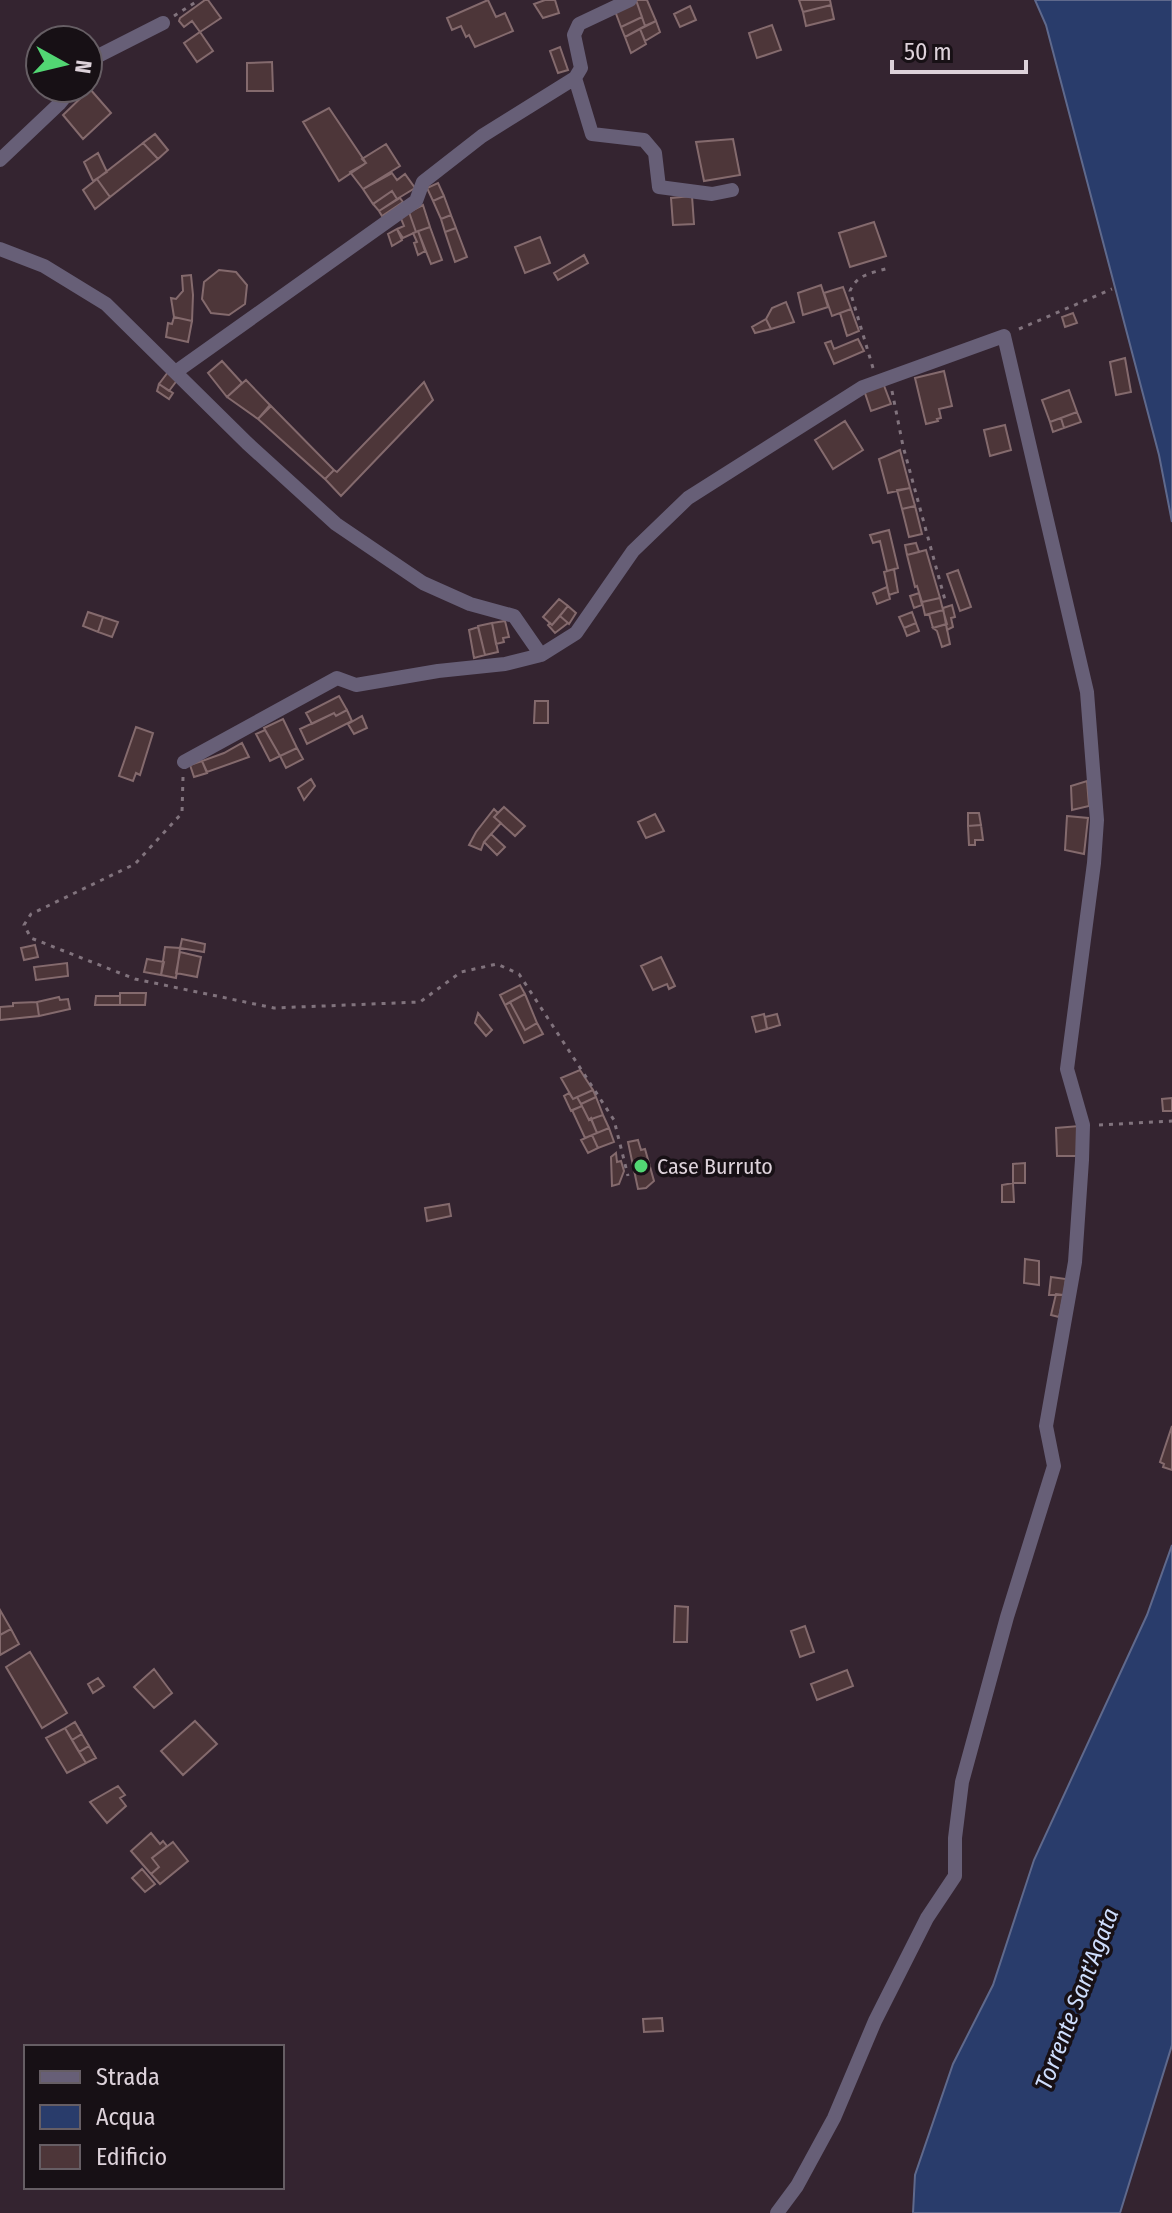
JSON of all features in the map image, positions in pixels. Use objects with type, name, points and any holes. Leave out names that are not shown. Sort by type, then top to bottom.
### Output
[{"type":"street","points":[[177,371],[416,201],[423,182],[482,136],[575,78],[581,68],[574,35],[579,24],[630,0]]},
{"type":"street","points":[[104,53],[163,23]]},
{"type":"street","points":[[575,78],[592,134],[644,140],[655,153],[659,187],[712,194],[732,190]]},
{"type":"street","points":[[0,160],[59,104]]},
{"type":"street","points":[[0,249],[44,266],[106,304],[247,443],[336,524],[423,583],[470,604],[514,616],[541,655]]},
{"type":"street","points":[[184,762],[337,678],[356,685],[438,671],[505,664],[541,655],[576,633],[633,551],[688,498],[838,401],[883,378],[1004,336],[1087,692],[1097,820],[1067,1069],[1083,1125],[1075,1262],[1046,1426],[1054,1466],[1007,1617],[962,1782],[955,1838],[955,1876],[927,1918],[875,2021],[834,2118],[797,2186],[777,2213]]},
{"type":"path","points":[[163,23],[199,0]]},
{"type":"path","points":[[889,268],[860,277],[850,291],[869,350],[883,378],[945,600]]},
{"type":"path","points":[[1004,336],[1112,289]]},
{"type":"path","points":[[184,762],[182,813],[135,864],[31,914],[24,925],[31,938],[135,979],[274,1008],[420,1002],[461,972],[497,964],[519,974],[614,1120],[628,1176]]},
{"type":"path","points":[[1083,1125],[1172,1121]]},
{"type":"water","points":[[1035,0],[1172,0],[1172,522],[1159,455],[1046,25]]},
{"type":"water","name":"Torrente Sant'Agata","points":[[1172,1545],[1172,2045],[1120,2213],[913,2213],[915,2175],[953,2064],[993,1985],[1034,1860],[1147,1615]]},
{"type":"building","points":[[205,0],[221,18],[200,32],[192,21],[184,27],[180,18]]},
{"type":"building","points":[[488,0],[496,17],[505,13],[513,31],[475,47],[461,26],[452,30],[447,18]]},
{"type":"building","points":[[555,0],[559,13],[543,18],[534,4]]},
{"type":"building","points":[[636,0],[647,0],[656,21],[645,26]]},
{"type":"building","points":[[636,0],[642,17],[621,27],[615,11]]},
{"type":"building","points":[[799,0],[830,0],[831,5],[803,12]]},
{"type":"building","points":[[831,5],[834,19],[806,26],[803,12]]},
{"type":"building","points":[[690,6],[696,20],[680,27],[674,14]]},
{"type":"building","points":[[642,17],[645,26],[625,37],[621,27]]},
{"type":"building","points":[[656,21],[660,32],[645,41],[640,29]]},
{"type":"building","points":[[772,25],[781,50],[757,58],[749,33]]},
{"type":"building","points":[[640,29],[646,44],[631,53],[625,37]]},
{"type":"building","points":[[200,32],[213,51],[197,62],[184,43]]},
{"type":"building","points":[[560,47],[568,70],[558,73],[550,51]]},
{"type":"building","points":[[272,62],[273,91],[247,91],[247,63]]},
{"type":"building","points":[[74,104],[103,104],[111,113],[83,139],[63,115]]},
{"type":"building","points":[[329,108],[366,163],[339,181],[303,122]]},
{"type":"building","points":[[155,134],[168,150],[158,159],[143,143]]},
{"type":"building","points":[[733,139],[740,175],[704,181],[696,142]]},
{"type":"building","points":[[143,143],[158,159],[110,197],[97,179]]},
{"type":"building","points":[[386,144],[400,166],[363,189],[350,172],[366,163],[362,159]]},
{"type":"building","points":[[98,153],[107,172],[93,181],[84,162]]},
{"type":"building","points":[[392,173],[397,180],[405,174],[415,188],[397,199],[392,191],[373,204],[363,189]]},
{"type":"building","points":[[97,179],[110,197],[95,209],[83,190]]},
{"type":"building","points":[[438,183],[444,196],[433,201],[427,188]]},
{"type":"building","points":[[392,191],[397,199],[379,211],[373,204]]},
{"type":"building","points":[[444,196],[451,215],[441,219],[433,201]]},
{"type":"building","points":[[692,196],[694,224],[673,225],[671,198]]},
{"type":"building","points":[[400,198],[403,202],[382,216],[379,211]]},
{"type":"building","points":[[423,205],[430,227],[416,232],[409,212]]},
{"type":"building","points":[[409,212],[416,232],[403,238],[397,229],[404,226],[400,216]]},
{"type":"building","points":[[451,215],[456,228],[445,232],[441,219]]},
{"type":"building","points":[[874,222],[886,256],[850,267],[839,233]]},
{"type":"building","points":[[430,227],[442,260],[431,264],[418,231]]},
{"type":"building","points":[[456,228],[467,257],[455,262],[445,232]]},
{"type":"building","points":[[397,229],[402,240],[392,246],[388,234]]},
{"type":"building","points":[[418,231],[425,251],[418,255],[413,233]]},
{"type":"building","points":[[540,237],[550,263],[525,273],[515,247]]},
{"type":"building","points":[[584,255],[588,263],[558,280],[554,273]]},
{"type":"building","points":[[219,270],[236,272],[247,285],[245,304],[229,315],[211,313],[202,299],[204,282]]},
{"type":"building","points":[[191,275],[192,321],[174,317],[171,298],[176,299],[183,291],[182,276]]},
{"type":"building","points":[[821,285],[828,307],[803,315],[798,293]]},
{"type":"building","points":[[843,287],[851,309],[832,316],[824,293]]},
{"type":"building","points":[[786,302],[794,322],[771,329],[766,319],[772,308]]},
{"type":"building","points":[[851,309],[859,331],[847,336],[840,313]]},
{"type":"building","points":[[1073,313],[1077,323],[1065,327],[1062,317]]},
{"type":"building","points":[[174,317],[192,321],[188,342],[166,337],[168,323],[172,324]]},
{"type":"building","points":[[766,319],[771,329],[755,333],[752,327]]},
{"type":"building","points":[[858,339],[864,351],[834,364],[825,343],[831,341],[834,349]]},
{"type":"building","points":[[1125,358],[1131,392],[1116,395],[1110,362]]},
{"type":"building","points":[[222,361],[242,383],[227,397],[208,373]]},
{"type":"building","points":[[944,371],[952,406],[939,409],[941,418],[926,424],[915,378]]},
{"type":"building","points":[[168,372],[178,379],[169,391],[159,384]]},
{"type":"building","points":[[246,380],[270,405],[258,419],[227,397]]},
{"type":"building","points":[[424,382],[433,400],[341,496],[325,479],[334,470],[337,472]]},
{"type":"building","points":[[883,383],[891,404],[871,411],[864,390]]},
{"type":"building","points":[[159,384],[173,393],[169,399],[157,391]]},
{"type":"building","points":[[1069,390],[1077,412],[1050,422],[1042,400]]},
{"type":"building","points":[[271,406],[334,470],[325,479],[258,419]]},
{"type":"building","points":[[1077,412],[1081,422],[1064,428],[1061,418]]},
{"type":"building","points":[[1061,418],[1064,428],[1053,432],[1050,422]]},
{"type":"building","points":[[845,421],[863,450],[833,469],[815,440]]},
{"type":"building","points":[[1005,425],[1011,450],[990,456],[984,430]]},
{"type":"building","points":[[900,450],[910,488],[888,493],[879,459]]},
{"type":"building","points":[[910,488],[915,506],[902,509],[897,490]]},
{"type":"building","points":[[915,506],[922,534],[909,537],[902,509]]},
{"type":"building","points":[[889,530],[898,568],[887,571],[880,541],[873,543],[870,535]]},
{"type":"building","points":[[916,543],[919,552],[907,555],[905,545]]},
{"type":"building","points":[[926,550],[940,598],[922,602],[907,555]]},
{"type":"building","points":[[894,569],[898,592],[889,595],[884,572]]},
{"type":"building","points":[[958,570],[971,607],[960,611],[947,574]]},
{"type":"building","points":[[887,587],[890,599],[877,604],[873,593]]},
{"type":"building","points":[[919,593],[922,605],[914,608],[910,596]]},
{"type":"building","points":[[940,598],[943,610],[925,615],[922,602]]},
{"type":"building","points":[[559,599],[568,606],[552,625],[543,617]]},
{"type":"building","points":[[952,605],[955,617],[951,618],[953,627],[947,630],[943,608]]},
{"type":"building","points":[[568,606],[576,613],[569,624],[560,616]]},
{"type":"building","points":[[943,610],[947,624],[933,628],[929,614]]},
{"type":"building","points":[[88,612],[103,617],[98,632],[83,626]]},
{"type":"building","points":[[912,612],[916,623],[904,628],[899,617]]},
{"type":"building","points":[[560,616],[568,623],[555,633],[548,625]]},
{"type":"building","points":[[103,617],[118,622],[112,637],[98,632]]},
{"type":"building","points":[[505,621],[509,637],[496,644],[492,623]]},
{"type":"building","points":[[492,623],[498,652],[485,655],[478,626]]},
{"type":"building","points":[[916,623],[919,631],[907,636],[904,628]]},
{"type":"building","points":[[946,624],[950,644],[942,647],[933,628]]},
{"type":"building","points":[[478,627],[485,655],[474,658],[469,630]]},
{"type":"building","points":[[339,696],[347,710],[312,724],[306,713]]},
{"type":"building","points":[[535,701],[548,701],[548,723],[534,723]]},
{"type":"building","points":[[347,710],[352,721],[307,744],[300,729]]},
{"type":"building","points":[[362,716],[367,728],[354,734],[348,724]]},
{"type":"building","points":[[283,719],[297,748],[280,756],[264,728]]},
{"type":"building","points":[[136,727],[153,733],[140,775],[136,773],[133,781],[119,776]]},
{"type":"building","points":[[265,730],[280,756],[270,761],[256,734]]},
{"type":"building","points":[[242,743],[249,757],[207,772],[202,761]]},
{"type":"building","points":[[297,748],[303,759],[286,768],[280,756]]},
{"type":"building","points":[[202,761],[207,773],[194,777],[190,765]]},
{"type":"building","points":[[311,779],[315,786],[304,800],[298,788]]},
{"type":"building","points":[[1087,781],[1089,806],[1072,810],[1071,786]]},
{"type":"building","points":[[504,807],[525,826],[515,836],[494,817]]},
{"type":"building","points":[[494,809],[498,813],[494,817],[501,823],[481,850],[469,845],[476,832]]},
{"type":"building","points":[[968,813],[979,813],[981,825],[968,826]]},
{"type":"building","points":[[655,814],[664,831],[646,838],[638,822]]},
{"type":"building","points":[[1067,816],[1088,818],[1084,854],[1065,850]]},
{"type":"building","points":[[981,825],[983,840],[975,840],[975,845],[969,845],[968,826]]},
{"type":"building","points":[[491,834],[505,847],[497,855],[484,842]]},
{"type":"building","points":[[182,939],[205,944],[204,952],[180,948]]},
{"type":"building","points":[[35,945],[38,957],[24,960],[21,948]]},
{"type":"building","points":[[165,947],[180,948],[176,978],[161,975]]},
{"type":"building","points":[[180,952],[201,957],[197,977],[176,973]]},
{"type":"building","points":[[661,957],[675,986],[669,989],[667,984],[653,990],[641,966]]},
{"type":"building","points":[[147,959],[164,962],[161,975],[144,972]]},
{"type":"building","points":[[67,963],[68,976],[36,980],[34,967]]},
{"type":"building","points":[[520,985],[525,994],[505,1005],[500,995]]},
{"type":"building","points":[[120,993],[146,993],[145,1005],[120,1005]]},
{"type":"building","points":[[525,994],[537,1023],[525,1030],[510,1002]]},
{"type":"building","points":[[96,996],[120,996],[120,1005],[95,1005]]},
{"type":"building","points":[[59,997],[60,1000],[68,999],[70,1009],[39,1016],[37,1002]]},
{"type":"building","points":[[37,1002],[39,1016],[0,1020],[0,1007]]},
{"type":"building","points":[[510,1002],[525,1030],[537,1023],[543,1034],[524,1043],[505,1005]]},
{"type":"building","points":[[478,1013],[492,1030],[486,1036],[475,1023]]},
{"type":"building","points":[[764,1014],[767,1029],[756,1032],[752,1017]]},
{"type":"building","points":[[777,1014],[780,1025],[767,1029],[765,1017]]},
{"type":"building","points":[[580,1070],[593,1090],[573,1099],[561,1078]]},
{"type":"building","points":[[593,1090],[596,1097],[581,1104],[577,1097]]},
{"type":"building","points":[[569,1093],[573,1099],[577,1097],[582,1106],[571,1111],[564,1096]]},
{"type":"building","points":[[596,1097],[603,1115],[589,1120],[581,1104]]},
{"type":"building","points":[[1172,1098],[1172,1111],[1163,1111],[1162,1099]]},
{"type":"building","points":[[582,1106],[597,1133],[585,1138],[572,1110]]},
{"type":"building","points":[[603,1115],[609,1128],[597,1133],[591,1119]]},
{"type":"building","points":[[1079,1126],[1077,1156],[1057,1156],[1056,1128]]},
{"type":"building","points":[[609,1128],[614,1142],[598,1148],[592,1135]]},
{"type":"building","points":[[592,1135],[598,1148],[588,1153],[581,1140]]},
{"type":"building","name":"Case Burruto","points":[[638,1140],[641,1150],[645,1149],[654,1181],[646,1188],[638,1189],[628,1142]]},
{"type":"building","points":[[616,1153],[617,1162],[621,1161],[624,1171],[619,1184],[612,1186],[611,1157]]},
{"type":"building","points":[[1025,1163],[1025,1183],[1013,1183],[1013,1164]]},
{"type":"building","points":[[1013,1183],[1014,1202],[1002,1202],[1002,1185]]},
{"type":"building","points":[[449,1204],[451,1216],[427,1221],[425,1208]]},
{"type":"building","points":[[1025,1259],[1039,1261],[1039,1285],[1024,1283]]},
{"type":"building","points":[[1051,1277],[1066,1279],[1064,1295],[1049,1295]]},
{"type":"building","points":[[1056,1294],[1064,1295],[1059,1317],[1051,1315]]},
{"type":"building","points":[[1172,1426],[1172,1470],[1163,1467],[1164,1464],[1160,1462]]},
{"type":"building","points":[[675,1606],[688,1607],[687,1642],[674,1642]]},
{"type":"building","points":[[0,1610],[11,1629],[0,1635]]},
{"type":"building","points":[[805,1626],[814,1652],[800,1657],[791,1631]]},
{"type":"building","points":[[11,1629],[19,1644],[0,1655],[0,1635]]},
{"type":"building","points":[[30,1652],[67,1713],[42,1728],[6,1667]]},
{"type":"building","points":[[154,1669],[172,1693],[154,1708],[134,1687]]},
{"type":"building","points":[[847,1670],[853,1686],[817,1700],[811,1684]]},
{"type":"building","points":[[98,1678],[104,1686],[93,1693],[88,1684]]},
{"type":"building","points":[[195,1721],[217,1744],[183,1775],[161,1751]]},
{"type":"building","points":[[75,1722],[82,1734],[72,1740],[65,1728]]},
{"type":"building","points":[[65,1728],[86,1763],[67,1773],[46,1738]]},
{"type":"building","points":[[82,1734],[89,1746],[79,1752],[72,1740]]},
{"type":"building","points":[[89,1746],[96,1758],[86,1763],[79,1752]]},
{"type":"building","points":[[118,1786],[125,1795],[120,1798],[126,1806],[107,1823],[90,1802]]},
{"type":"building","points":[[151,1833],[160,1844],[163,1841],[167,1846],[152,1858],[159,1867],[151,1874],[131,1851]]},
{"type":"building","points":[[173,1842],[188,1861],[160,1884],[151,1874],[159,1867],[152,1858]]},
{"type":"building","points":[[142,1869],[155,1884],[145,1892],[132,1878]]},
{"type":"building","points":[[662,2018],[663,2031],[644,2032],[643,2019]]},
{"type":"place","name":"Case Burruto","points":[[641,1166]]}]
